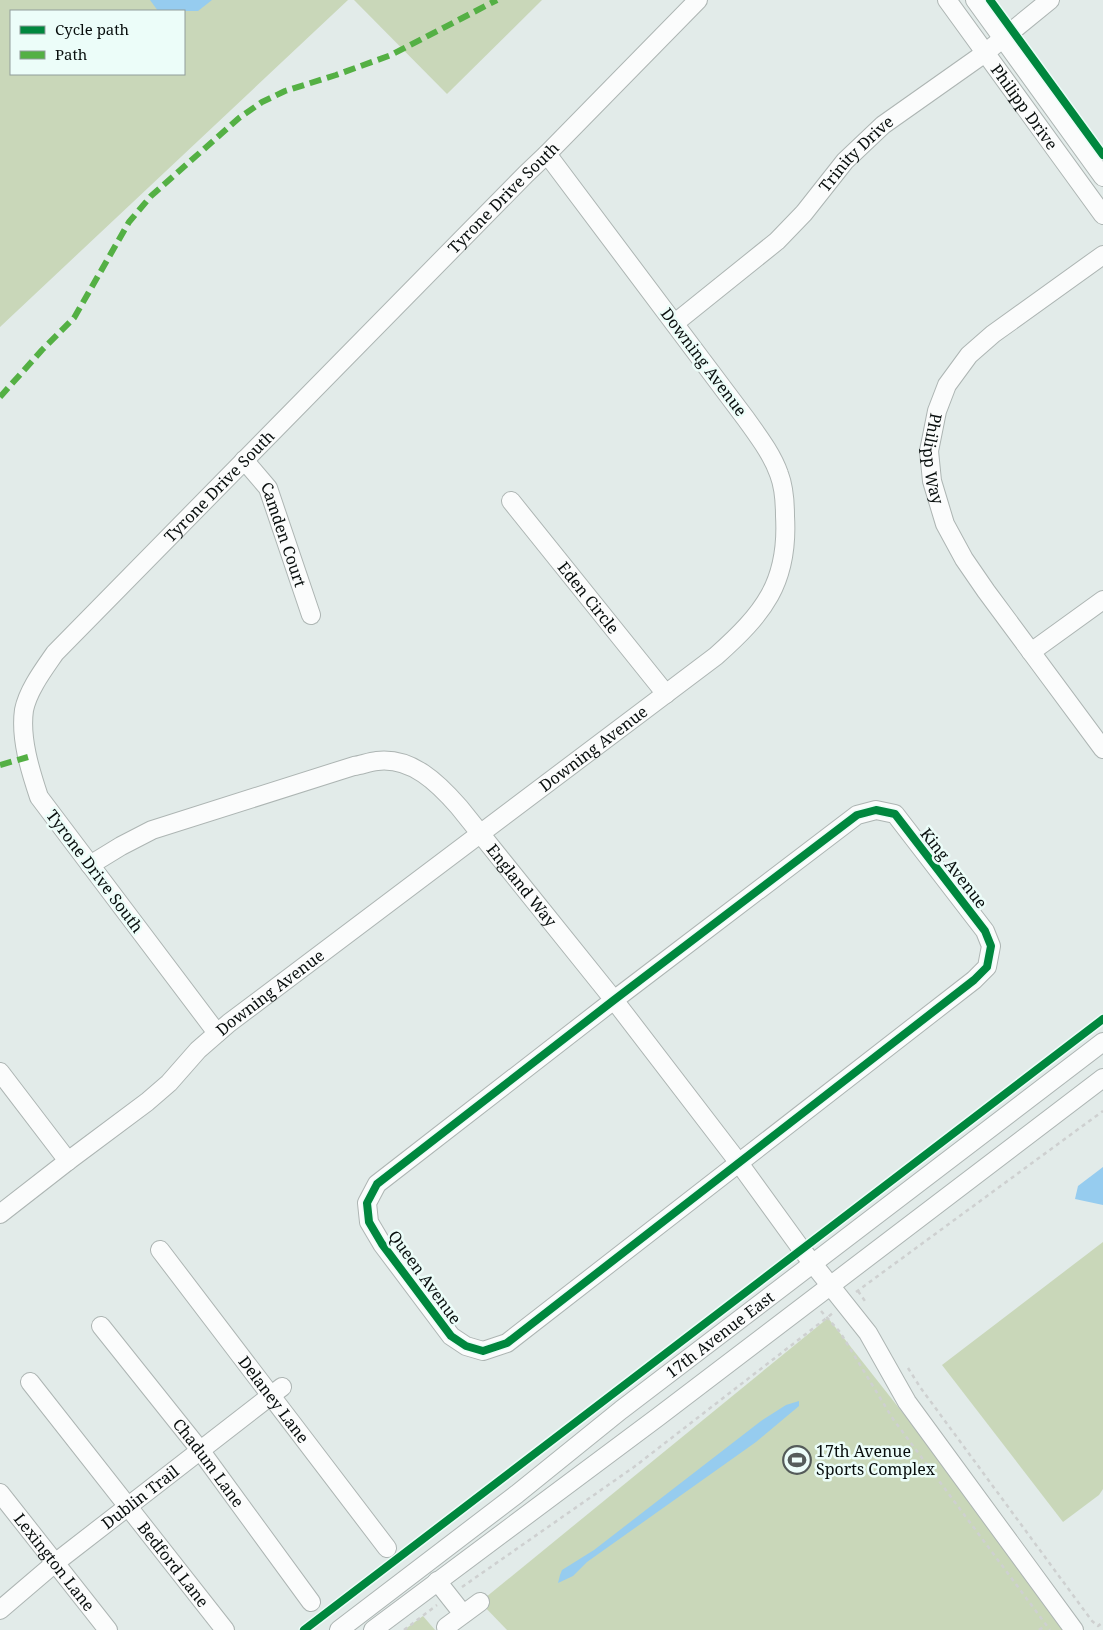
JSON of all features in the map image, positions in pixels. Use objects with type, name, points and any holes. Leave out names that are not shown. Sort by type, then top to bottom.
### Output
[{"type":"street","name":"Tyrone Drive South","points":[[217,1033],[39,797],[32,776],[23,730],[24,709],[35,682],[55,653],[698,0]]},
{"type":"street","name":"Philipp Drive","points":[[947,0],[1103,215]]},
{"type":"street","name":"Philipp Drive","points":[[975,0],[1103,177]]},
{"type":"street","name":"Trinity Drive","points":[[675,323],[778,241],[804,213],[846,161],[882,125],[985,52],[1050,0]]},
{"type":"street","name":"Downing Avenue","points":[[0,1214],[147,1102],[169,1083],[198,1050],[217,1033],[716,656],[744,631],[757,616],[779,578],[783,560],[786,527],[784,496],[780,475],[746,419],[547,154]]},
{"type":"street","name":"Philipp Way","points":[[1103,255],[993,334],[969,355],[948,385],[937,411],[929,451],[932,481],[945,524],[964,558],[986,592],[1103,749]]},
{"type":"street","name":"Camden Court","points":[[244,460],[268,488],[311,615]]},
{"type":"street","name":"Eden Circle","points":[[511,501],[666,694]]},
{"type":"street","points":[[1031,652],[1103,600]]},
{"type":"street","name":"England Way","points":[[90,865],[152,830],[354,766],[378,761],[397,763],[425,774],[444,791],[480,834],[614,1000],[739,1163],[813,1264],[868,1333],[907,1402],[1074,1630]]},
{"type":"street","name":"King Avenue","points":[[614,1000],[857,815],[876,810],[895,814],[985,931],[991,946],[986,967],[974,980],[739,1163]]},
{"type":"street","name":"Queen Avenue","points":[[614,1000],[377,1184],[367,1203],[369,1222],[382,1244],[451,1336],[466,1346],[482,1351],[507,1344],[739,1163]]},
{"type":"street","name":"17th Avenue East","points":[[339,1630],[517,1494],[621,1410],[1103,1042]]},
{"type":"street","points":[[0,1072],[68,1161]]},
{"type":"street","name":"17th Avenue East","points":[[373,1630],[658,1417],[1103,1078]]},
{"type":"street","name":"Delaney Lane","points":[[160,1250],[276,1391],[387,1548]]},
{"type":"street","name":"Chadum Lane","points":[[101,1326],[200,1450],[311,1602]]},
{"type":"street","name":"Bedford Lane","points":[[30,1382],[225,1630]]},
{"type":"street","name":"Dublin Trail","points":[[0,1610],[55,1563],[276,1391]]},
{"type":"street","name":"Lexington Lane","points":[[0,1493],[108,1630]]},
{"type":"street","points":[[437,1581],[463,1614]]},
{"type":"street","points":[[446,1627],[480,1602]]},
{"type":"path","points":[[404,1630],[449,1596],[634,1467],[828,1318],[858,1291],[1103,1112]]},
{"type":"path","points":[[858,1291],[869,1306]]},
{"type":"path","points":[[812,1300],[840,1332],[893,1419],[1050,1630]]},
{"type":"path","points":[[904,1363],[1092,1621],[1098,1626],[1103,1622]]},
{"type":"green space","points":[[0,0],[348,0],[0,327]]},
{"type":"green space","points":[[354,0],[542,0],[447,94]]},
{"type":"green space","points":[[1103,1242],[1103,1489],[1099,1495],[1063,1522],[942,1365]]},
{"type":"green space","name":"17th Avenue Sports Complex","points":[[828,1318],[1074,1630],[507,1630],[480,1602]]},
{"type":"green space","points":[[423,1616],[435,1630],[404,1630]]},
{"type":"water","points":[[150,0],[212,0],[198,11],[157,10]]},
{"type":"water","points":[[1103,1167],[1103,1205],[1075,1199],[1078,1186]]},
{"type":"water","points":[[799,1401],[799,1406],[756,1442],[587,1562],[573,1576],[558,1583],[562,1570],[594,1550],[761,1421],[786,1405]]},
{"type":"marked path","points":[[0,397],[74,318],[129,222],[151,196],[239,118],[262,102],[285,91],[391,55],[497,0]]},
{"type":"marked path","points":[[0,765],[28,757]]},
{"type":"cycle path","points":[[990,0],[1103,155]]},
{"type":"cycle path","points":[[876,810],[895,814],[985,931],[991,946],[987,967],[974,980],[507,1343],[483,1351],[466,1346],[451,1336],[382,1244],[369,1222],[367,1203],[377,1184],[857,815],[876,810]]},
{"type":"cycle path","points":[[304,1630],[1103,1019]]},
{"type":"place","name":"17th Avenue Sports Complex","points":[[797,1460]]}]
